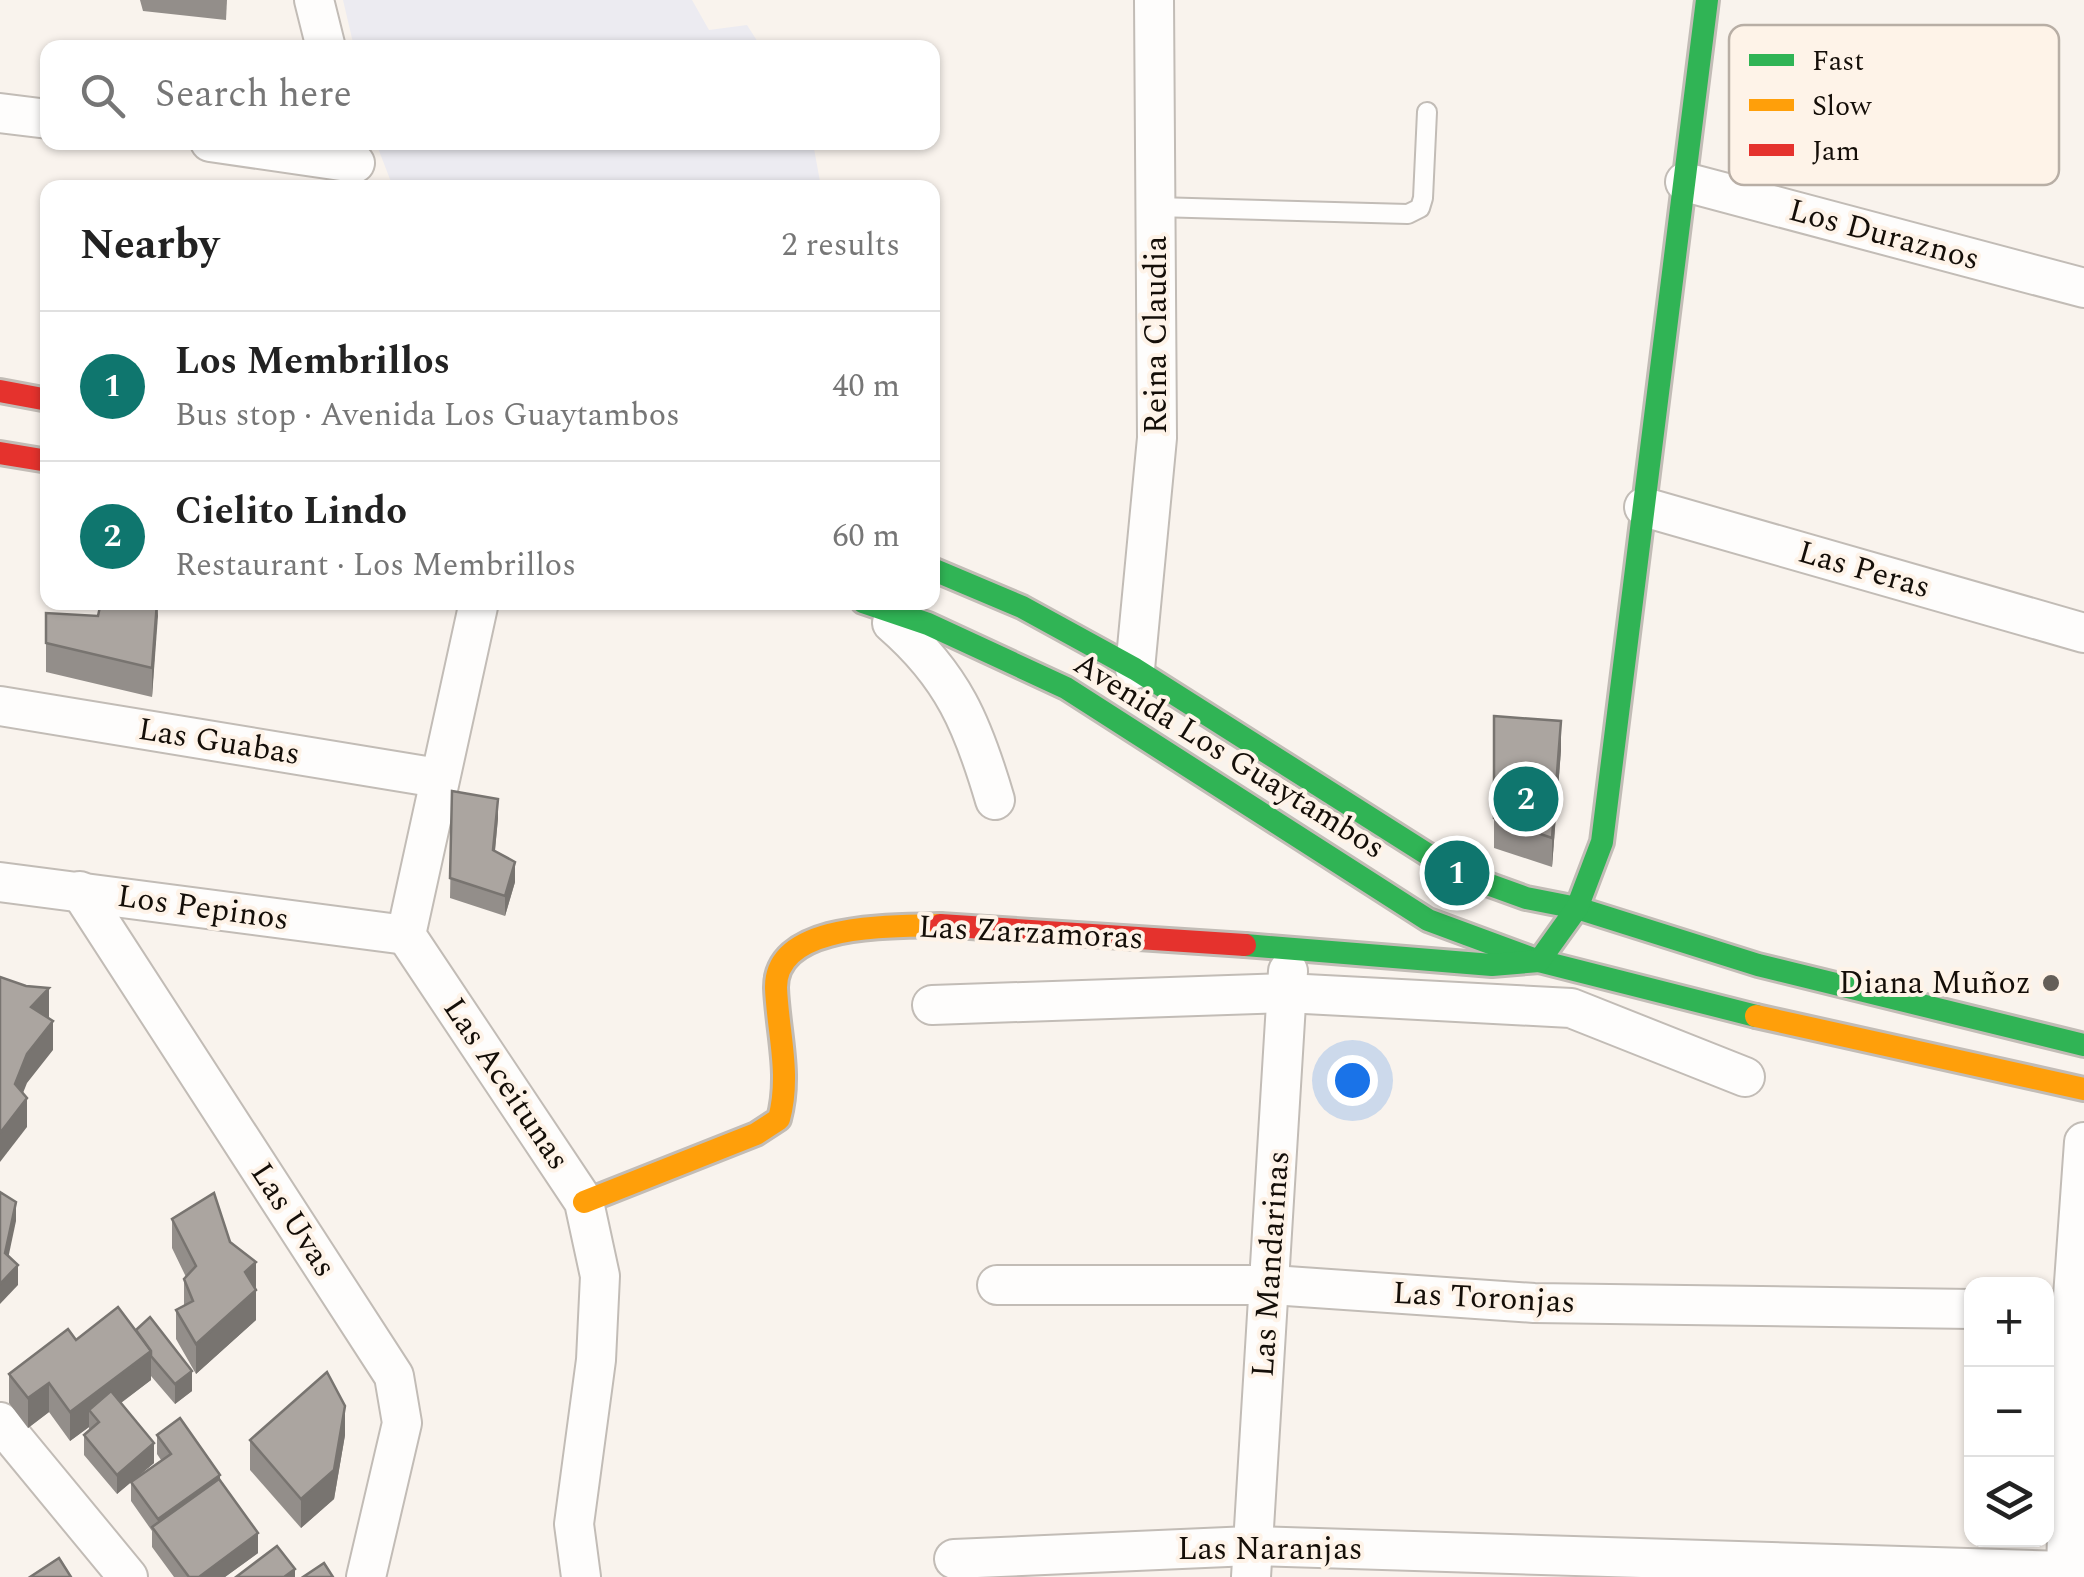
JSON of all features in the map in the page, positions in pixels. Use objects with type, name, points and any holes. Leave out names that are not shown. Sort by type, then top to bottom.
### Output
[{"type":"main road","points":[[1540,961],[1577,908],[1602,842],[1707,0]]},
{"type":"main road","points":[[0,392],[40,399]]},
{"type":"main road","points":[[0,453],[40,459]]},
{"type":"main road","name":"Avenida Los Guaytambos","points":[[940,572],[1022,607],[1135,669],[1456,873],[1526,898],[1577,908],[1758,964],[2084,1045]]},
{"type":"main road","name":"Avenida Los Guaytambos","points":[[885,610],[928,624],[1066,688],[1428,920],[1540,961],[1642,990],[2084,1089]]},
{"type":"main road","name":"Las Zarzamoras","points":[[584,1202],[756,1134],[779,1119],[787,1089],[776,984],[781,963],[793,952],[846,930],[973,924],[1492,966],[1540,961]]},
{"type":"street","points":[[314,0],[324,40]]},
{"type":"street","name":"Reina Claudia","points":[[1135,669],[1158,438],[1154,0]]},
{"type":"street","points":[[0,112],[40,118]]},
{"type":"street","points":[[263,150],[357,164]]},
{"type":"street","name":"Los Duraznos","points":[[1685,182],[2084,288]]},
{"type":"street","name":"Las Peras","points":[[1644,506],[2084,633]]},
{"type":"street","points":[[406,935],[478,610]]},
{"type":"street","points":[[874,610],[928,655],[952,692],[979,745],[996,800]]},
{"type":"street","name":"Las Guabas","points":[[0,706],[438,778]]},
{"type":"street","name":"Los Pepinos","points":[[0,882],[406,935]]},
{"type":"street","name":"Las Uvas","points":[[80,891],[394,1376],[402,1424],[366,1577]]},
{"type":"street","name":"Las Aceitunas","points":[[406,935],[584,1202],[600,1276],[596,1360],[574,1524],[581,1577]]},
{"type":"street","name":"Las Mandarinas","points":[[1250,1561],[1272,1285],[1291,951]]},
{"type":"street","name":"Las Zarzamoras","points":[[932,1005],[1286,993],[1571,1008],[1745,1077]]},
{"type":"street","points":[[2066,1574],[2059,1311],[2084,1142]]},
{"type":"street","name":"Las Toronjas","points":[[997,1286],[1272,1285],[1534,1303],[1964,1309]]},
{"type":"street","points":[[0,1422],[128,1577]]},
{"type":"street","name":"Las Naranjas","points":[[954,1558],[2066,1574]]},
{"type":"lane","points":[[1156,207],[1408,214],[1420,208],[1423,198],[1427,112]]},
{"type":"shaded area","points":[[343,0],[692,0],[709,30],[747,25],[757,40],[352,40]]},
{"type":"shaded area","points":[[379,150],[814,150],[820,180],[390,180]]},
{"type":"building","points":[[99,610],[156,610],[152,668],[46,643],[46,613],[98,616]]},
{"type":"building","points":[[1494,716],[1561,721],[1552,838],[1494,818]]},
{"type":"building","points":[[452,791],[498,799],[493,850],[515,862],[505,896],[450,878]]},
{"type":"building","points":[[0,977],[26,986],[49,988],[31,1007],[53,1021],[27,1054],[15,1084],[27,1098],[0,1133]]},
{"type":"building","points":[[0,1192],[16,1202],[5,1253],[18,1265],[0,1284]]},
{"type":"building","points":[[214,1193],[230,1242],[256,1262],[245,1272],[256,1290],[196,1344],[176,1310],[193,1301],[184,1279],[196,1266],[172,1219]]},
{"type":"building","points":[[118,1307],[151,1351],[70,1412],[49,1383],[28,1398],[9,1374],[68,1329],[76,1340]]},
{"type":"building","points":[[150,1317],[192,1371],[175,1384],[151,1356],[136,1330]]},
{"type":"building","points":[[327,1372],[345,1406],[334,1470],[301,1499],[250,1440]]},
{"type":"building","points":[[111,1391],[154,1443],[117,1475],[84,1435],[99,1422],[89,1410]]},
{"type":"building","points":[[180,1418],[220,1475],[158,1519],[131,1482],[171,1454],[157,1435]]},
{"type":"building","points":[[219,1479],[258,1533],[199,1577],[189,1577],[152,1527]]},
{"type":"building","points":[[277,1546],[295,1569],[284,1577],[236,1577]]},
{"type":"building","points":[[59,1558],[71,1577],[30,1577]]},
{"type":"building","points":[[324,1563],[333,1577],[303,1577]]},
{"type":"traffic: fast","points":[[1245,945],[1492,965],[1539,961],[1577,908],[1602,842],[1707,0]]},
{"type":"traffic: fast","points":[[940,572],[1022,607],[1135,669],[1457,873],[1526,898],[1577,908],[1758,965],[2084,1045]]},
{"type":"traffic: fast","points":[[887,610],[928,624],[1066,688],[1428,920],[1539,961],[1756,1016]]},
{"type":"traffic: slow","points":[[584,1202],[756,1134],[779,1119],[784,1070],[776,988],[781,966],[795,950],[841,932],[940,925]]},
{"type":"traffic: slow","points":[[1756,1016],[2084,1089]]},
{"type":"traffic: jam","points":[[0,391],[40,398]]},
{"type":"traffic: jam","points":[[0,453],[40,460]]},
{"type":"traffic: jam","points":[[940,925],[1245,945]]},
{"type":"place","name":"Cielito Lindo","points":[[1526,799]]},
{"type":"place","name":"Los Membrillos","points":[[1457,873]]},
{"type":"place","name":"Diana Muñoz","points":[[2051,983]]}]
